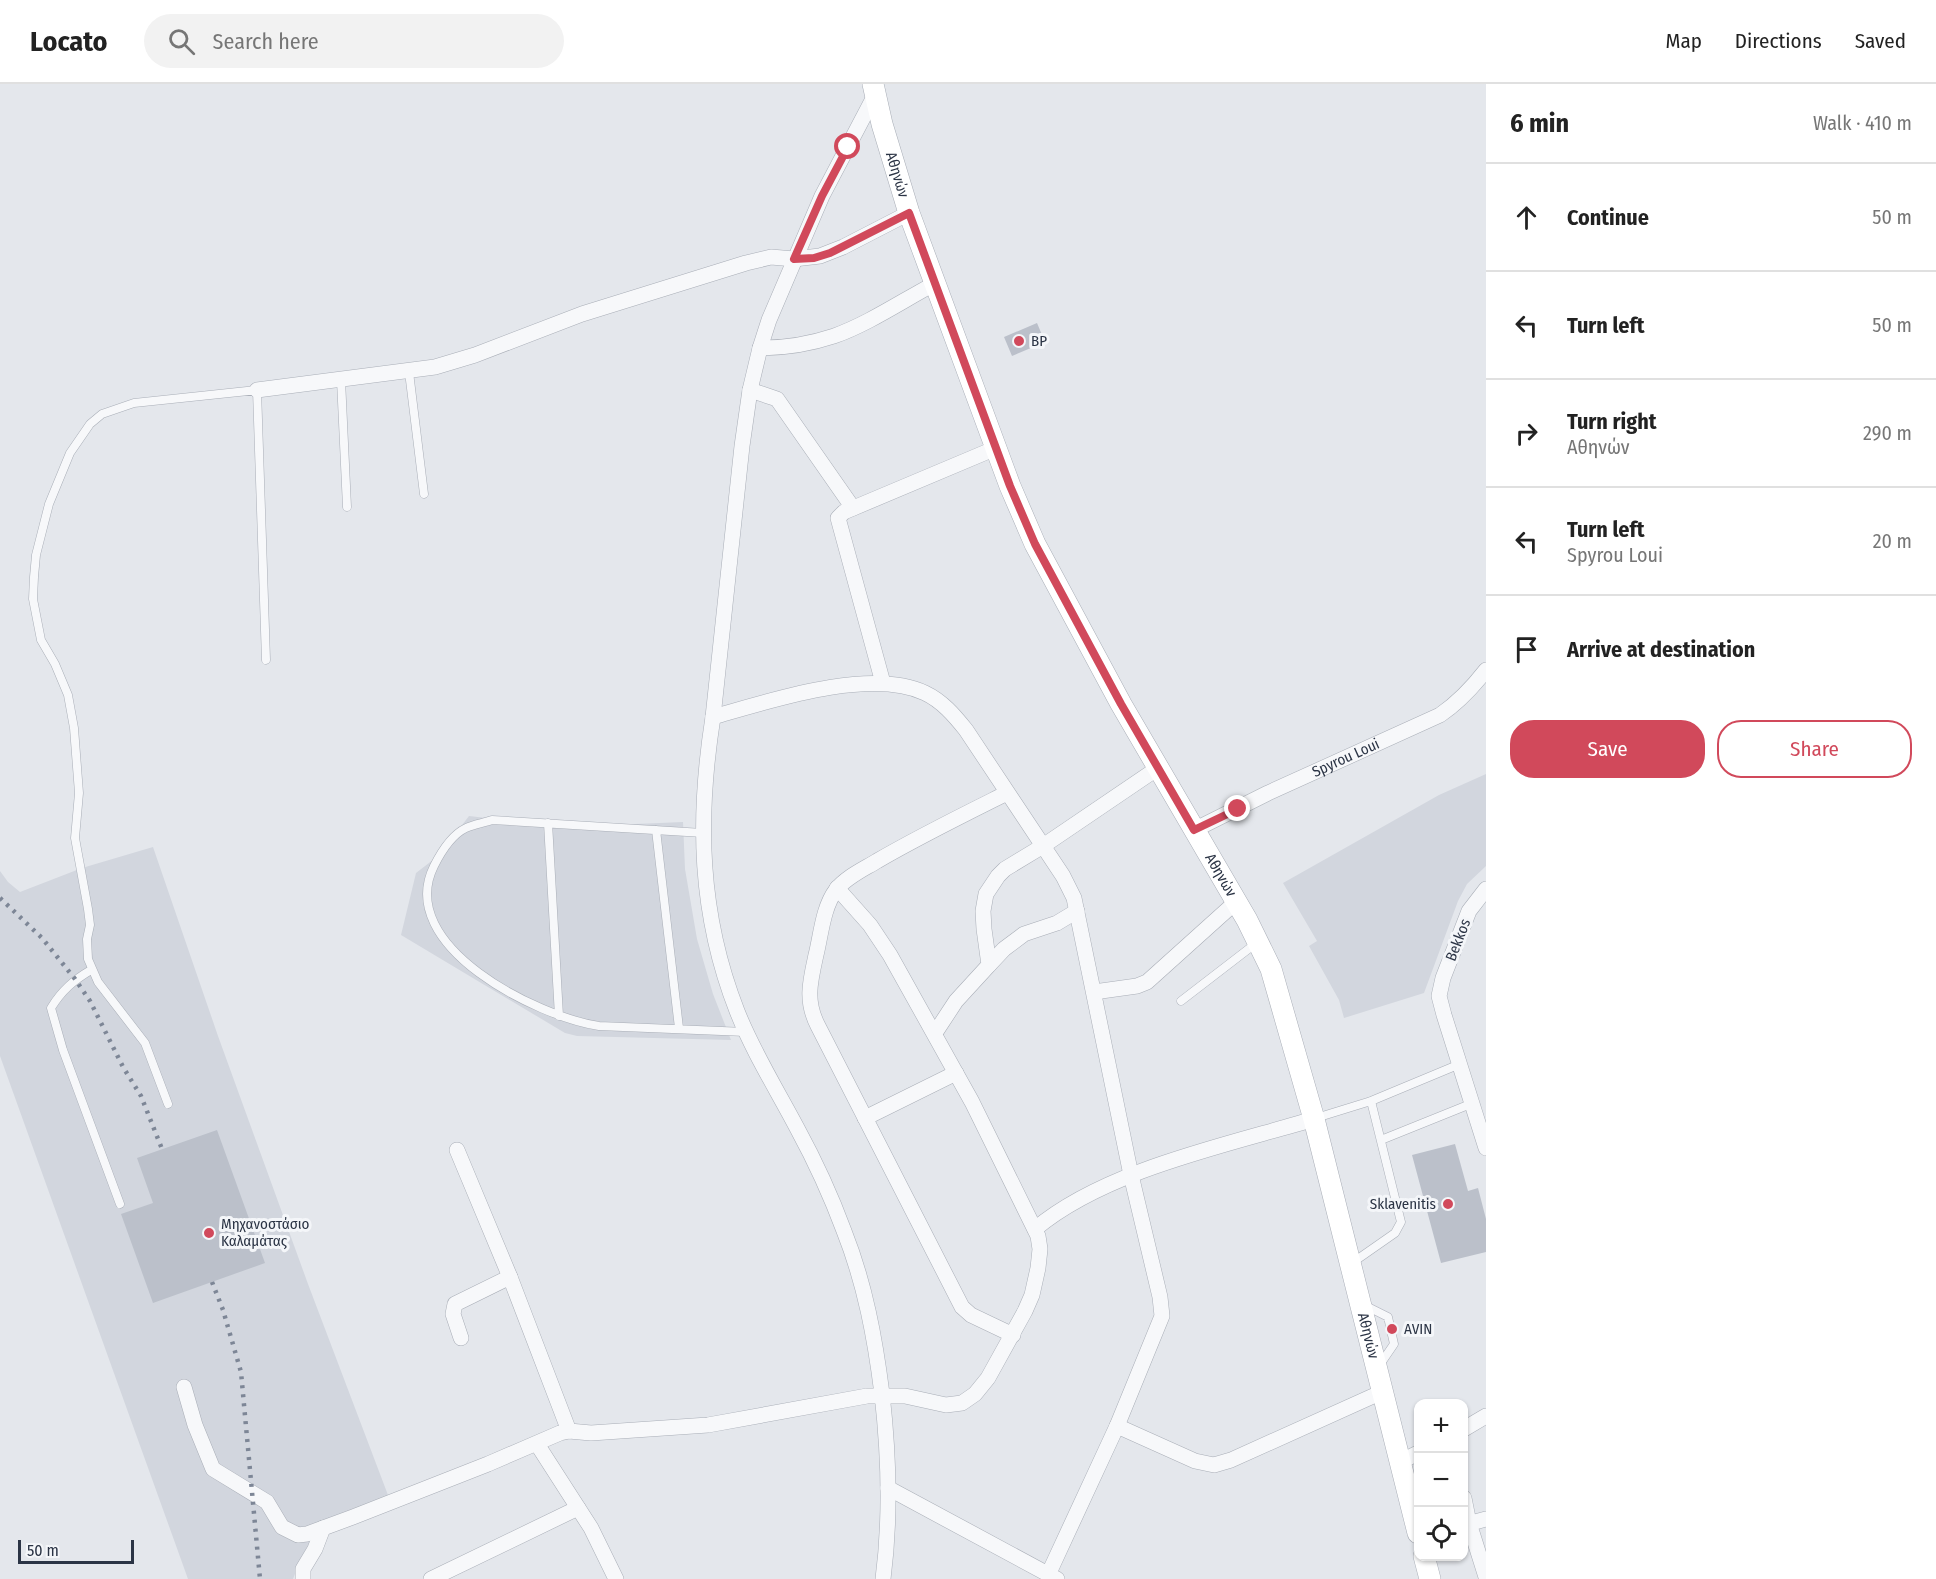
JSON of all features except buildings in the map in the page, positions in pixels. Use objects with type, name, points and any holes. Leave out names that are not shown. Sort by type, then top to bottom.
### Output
[{"type":"main road","name":"Αθηνών","points":[[874,89],[882,124],[909,213],[934,284],[1035,544],[1121,704],[1259,941],[1279,994],[1314,1119],[1382,1392],[1409,1457],[1416,1507]]},
{"type":"main road","points":[[1426,1561],[1430,1579]]},
{"type":"street","points":[[874,89],[794,259],[769,320],[750,390],[734,511],[707,759],[703,833],[704,876],[711,922],[724,974],[746,1032],[816,1166],[844,1230],[868,1308],[876,1346],[886,1429],[888,1534],[883,1579]]},
{"type":"street","points":[[257,390],[435,367],[460,360],[582,314],[746,262],[771,257],[814,258],[830,253],[909,213]]},
{"type":"street","points":[[760,348],[785,348],[832,337],[934,284]]},
{"type":"street","points":[[750,390],[777,399],[853,508]]},
{"type":"street","points":[[883,683],[839,524],[840,515],[996,448]]},
{"type":"street","name":"Spyrou Loui","points":[[1194,830],[1268,793],[1440,715],[1457,704],[1486,670]]},
{"type":"street","points":[[713,717],[775,699],[856,685],[883,683],[920,690],[950,711],[966,730],[1069,886],[1077,911],[1131,1175],[1160,1297],[1162,1316],[1118,1426],[1052,1577],[888,1488]]},
{"type":"street","points":[[989,965],[983,911],[986,894],[993,882],[1005,869],[1158,768]]},
{"type":"street","points":[[1007,793],[921,836],[849,878],[837,888],[828,907],[816,958],[810,991],[810,1009],[962,1307],[967,1313],[1013,1335]]},
{"type":"street","points":[[184,1387],[195,1425],[213,1469],[267,1502],[278,1522],[291,1533],[302,1535],[569,1431],[591,1433],[699,1426],[785,1412],[845,1398],[882,1395],[912,1397],[946,1406],[962,1403],[979,1390],[1013,1335],[1030,1299],[1038,1268],[1040,1242],[935,1033],[876,932],[861,912],[837,888]]},
{"type":"street","name":"Bekkos","points":[[1460,1064],[1439,996],[1443,978],[1464,924],[1473,906],[1486,889]]},
{"type":"street","points":[[1094,992],[1137,986],[1147,982],[1237,901]]},
{"type":"street","points":[[935,1033],[956,1001],[1004,949],[1024,934],[1057,923],[1077,911]]},
{"type":"street","points":[[1460,1064],[1486,1148]]},
{"type":"street","points":[[865,1118],[956,1072]]},
{"type":"street","points":[[1035,1229],[1058,1212],[1131,1175],[1180,1158],[1314,1119]]},
{"type":"street","points":[[457,1150],[510,1277],[569,1431]]},
{"type":"street","points":[[461,1338],[453,1314],[455,1304],[510,1277]]},
{"type":"street","points":[[1118,1426],[1195,1461],[1214,1465],[1382,1392]]},
{"type":"street","points":[[1468,1427],[1486,1416]]},
{"type":"street","points":[[537,1444],[591,1528],[616,1579]]},
{"type":"street","points":[[431,1579],[578,1508]]},
{"type":"street","points":[[1468,1524],[1486,1519]]},
{"type":"street","points":[[303,1579],[303,1569],[315,1549],[323,1528]]},
{"type":"street","points":[[1468,1529],[1486,1577]]},
{"type":"lane","points":[[409,372],[424,494]]},
{"type":"lane","points":[[341,380],[347,507]]},
{"type":"lane","points":[[168,1104],[145,1043],[91,970],[87,950],[90,925],[75,838],[79,793],[74,728],[68,695],[55,664],[41,640],[33,599],[36,555],[49,504],[70,453],[90,424],[102,414],[134,403],[257,390],[266,660]]},
{"type":"lane","points":[[703,833],[492,820],[464,828],[443,849],[431,872],[426,899],[435,926],[454,951],[475,970],[505,989],[559,1016],[599,1026],[746,1032]]},
{"type":"lane","points":[[548,823],[559,1016]]},
{"type":"lane","points":[[656,830],[680,1028]]},
{"type":"lane","points":[[1181,1001],[1259,941]]},
{"type":"lane","points":[[91,970],[75,979],[60,993],[51,1008],[63,1050],[120,1204]]},
{"type":"lane","points":[[1314,1119],[1371,1101],[1460,1064]]},
{"type":"lane","points":[[1350,1265],[1395,1233],[1401,1222],[1371,1101]]},
{"type":"lane","points":[[1381,1140],[1473,1103]]},
{"type":"shaded area","points":[[1486,774],[1486,866],[1467,884],[1458,901],[1424,993],[1344,1018],[1339,1000],[1309,946],[1317,941],[1283,883],[1439,795]]},
{"type":"shaded area","points":[[469,816],[565,827],[683,822],[685,869],[697,939],[713,994],[731,1040],[577,1036],[565,1033],[401,935],[416,873],[438,856]]},
{"type":"shaded area","name":"Μηχανοστάσιο Καλαμάτας","points":[[153,847],[218,1036],[391,1503],[316,1531],[301,1558],[293,1579],[188,1579],[0,1056],[0,871],[20,892],[82,868]]},
{"type":"railway","points":[[0,898],[42,938],[90,1001],[123,1067],[141,1096],[162,1149]]},
{"type":"railway","points":[[212,1282],[223,1310],[241,1372],[260,1579]]},
{"type":"place","name":"BP","points":[[1019,341]]},
{"type":"place","name":"Sklavenitis","points":[[1448,1204]]},
{"type":"place","name":"Μηχανοστάσιο Καλαμάτας","points":[[209,1233]]},
{"type":"place","name":"AVIN","points":[[1392,1329]]},
{"type":"route","points":[[848,147],[822,196],[794,259],[814,258],[830,253],[909,213],[1010,486],[1035,544],[1121,704],[1194,830],[1238,809]]}]
